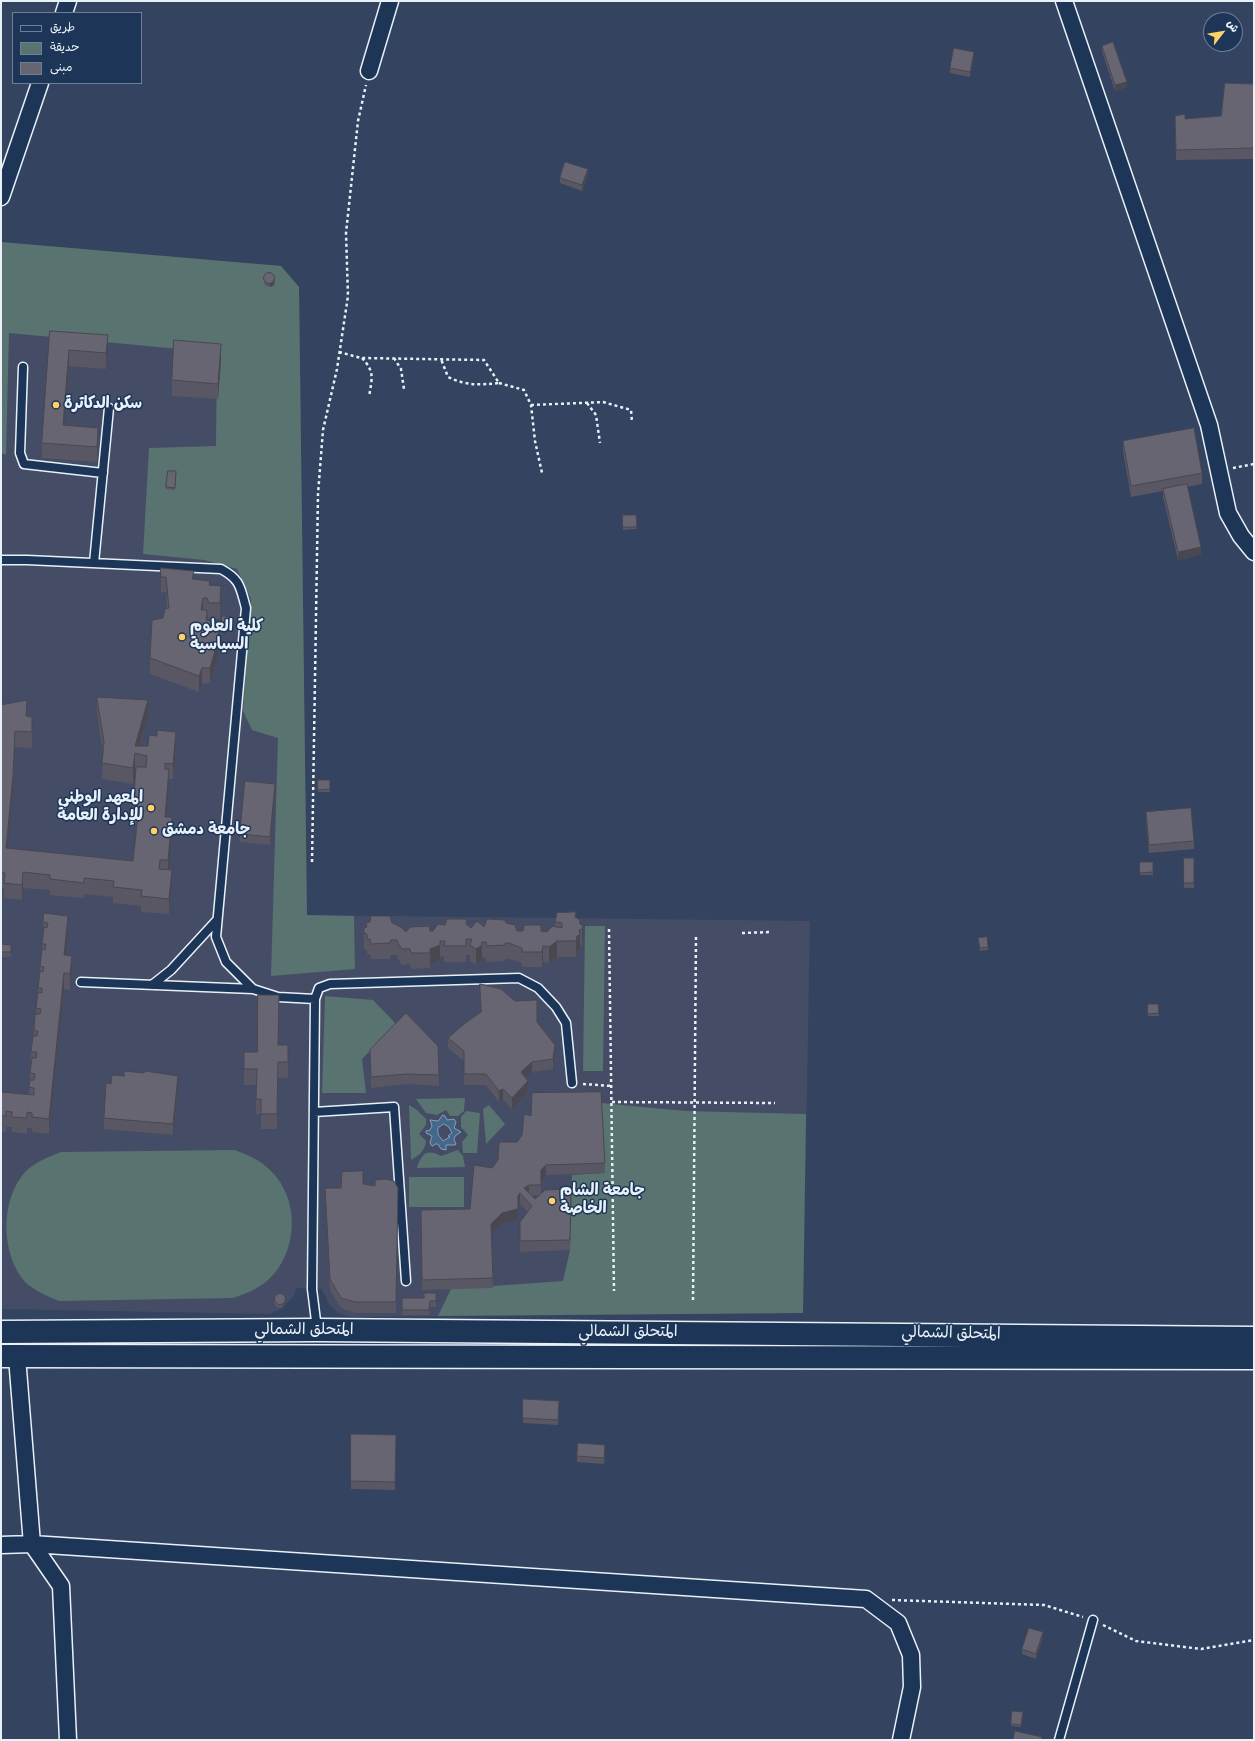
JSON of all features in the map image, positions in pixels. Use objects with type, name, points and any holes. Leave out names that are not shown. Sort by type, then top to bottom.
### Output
[{"type":"highway","name":"المتحلق الشمالي","points":[[1,1332],[317,1330],[1254,1338]]},
{"type":"highway","points":[[315,1357],[317,1330]]},
{"type":"highway","name":"المتحلق الشمالي","points":[[9,1356],[1254,1358]]},
{"type":"street","points":[[64,12],[68,1]]},
{"type":"street","points":[[369,71],[390,1]]},
{"type":"street","points":[[1064,1],[1209,425],[1220,470],[1228,514],[1241,536],[1254,552]]},
{"type":"street","points":[[1,197],[40,84]]},
{"type":"street","points":[[9,1356],[32,1544],[61,1586],[68,1740]]},
{"type":"street","points":[[1,1545],[32,1544],[866,1598],[898,1623],[911,1654],[912,1687],[901,1740]]},
{"type":"lane","points":[[23,368],[20,453],[24,464],[103,473]]},
{"type":"lane","points":[[94,563],[109,408]]},
{"type":"lane","points":[[1,560],[221,569],[234,576],[241,588],[246,608],[216,937],[226,962],[253,989]]},
{"type":"lane","points":[[152,985],[171,970],[217,920]]},
{"type":"lane","points":[[317,1330],[312,1289],[315,999],[319,988],[330,984],[518,978],[538,988],[556,1008],[566,1023],[572,1083]]},
{"type":"lane","points":[[81,982],[253,989],[278,997],[315,999]]},
{"type":"lane","points":[[314,1112],[394,1107],[406,1281]]},
{"type":"lane","points":[[1059,1740],[1093,1620]]},
{"type":"path","points":[[312,862],[318,494],[324,430],[348,296],[346,233],[358,121],[369,71]]},
{"type":"path","points":[[339,352],[361,358],[484,360],[499,383]]},
{"type":"path","points":[[361,358],[371,368],[372,380],[370,396]]},
{"type":"path","points":[[394,358],[401,369],[404,389]]},
{"type":"path","points":[[441,359],[448,377],[462,384],[480,385],[499,383],[524,390],[531,405],[535,442],[542,473]]},
{"type":"path","points":[[587,402],[596,415],[600,443]]},
{"type":"path","points":[[531,405],[603,402],[631,410],[632,422]]},
{"type":"path","points":[[1220,470],[1254,464]]},
{"type":"path","points":[[609,929],[614,1291]]},
{"type":"path","points":[[742,933],[770,932]]},
{"type":"path","points":[[693,1300],[696,937]]},
{"type":"path","points":[[572,1083],[612,1086]]},
{"type":"path","points":[[612,1102],[775,1103]]},
{"type":"path","points":[[866,1598],[1044,1605],[1093,1620],[1136,1641],[1201,1649],[1254,1640]]},
{"type":"shaded area","name":"جامعة دمشق","points":[[1,242],[281,266],[299,287],[307,915],[810,921],[803,1313],[350,1317],[338,1313],[329,1304],[322,1289],[297,1288],[293,1297],[281,1309],[270,1314],[1,1309]]},
{"type":"shaded area","points":[[443,1115],[447,1120],[454,1119],[456,1122],[454,1128],[461,1132],[455,1136],[454,1140],[456,1144],[446,1145],[446,1150],[441,1149],[438,1144],[432,1146],[430,1143],[432,1136],[426,1133],[426,1131],[430,1130],[432,1126],[430,1120],[438,1121]],"holes":[[[444,1124],[449,1127],[452,1133],[448,1136],[450,1137],[443,1141],[438,1134],[438,1128]]]},
{"type":"green space","points":[[1,242],[281,266],[299,287],[307,915],[354,916],[355,969],[271,976],[278,738],[252,730],[243,711],[251,599],[237,569],[204,560],[143,554],[149,448],[216,446],[217,349],[179,349],[9,333],[6,455],[1,453]]},
{"type":"green space","points":[[585,926],[605,926],[603,1071],[583,1071]]},
{"type":"green space","points":[[325,996],[373,1000],[396,1024],[362,1059],[366,1093],[322,1093]]},
{"type":"green space","points":[[465,1098],[464,1111],[458,1116],[450,1116],[446,1110],[437,1115],[426,1113],[416,1099]]},
{"type":"green space","points":[[601,1103],[685,1111],[806,1114],[803,1313],[438,1316],[451,1289],[563,1281],[570,1250],[572,1175],[605,1173]]},
{"type":"green space","points":[[409,1105],[417,1110],[426,1119],[426,1125],[419,1134],[426,1141],[423,1150],[411,1160]]},
{"type":"green space","points":[[489,1105],[505,1124],[486,1144],[483,1109]]},
{"type":"green space","points":[[466,1111],[480,1113],[477,1153],[463,1153],[462,1142],[468,1135],[461,1127],[461,1117]]},
{"type":"green space","points":[[235,1150],[258,1161],[270,1170],[280,1182],[287,1195],[291,1210],[292,1225],[286,1255],[268,1280],[256,1289],[233,1298],[59,1301],[41,1293],[29,1285],[25,1282],[17,1270],[7,1242],[6,1226],[8,1211],[11,1196],[17,1183],[26,1171],[38,1162],[61,1152]]},
{"type":"green space","points":[[458,1150],[463,1156],[465,1167],[417,1168],[420,1159],[425,1154],[432,1153],[441,1156]]},
{"type":"green space","points":[[409,1177],[464,1177],[464,1207],[409,1207]]},
{"type":"building","points":[[1113,42],[1127,82],[1115,85],[1102,46]]},
{"type":"building","points":[[954,48],[974,52],[970,72],[950,68]]},
{"type":"building","points":[[1225,83],[1254,84],[1254,148],[1176,150],[1175,116],[1185,114],[1185,119],[1221,116]]},
{"type":"building","points":[[565,162],[588,169],[582,185],[560,178]]},
{"type":"building","points":[[269,272],[273,274],[275,278],[273,282],[269,284],[265,282],[263,278],[265,274]]},
{"type":"building","points":[[50,331],[108,335],[106,353],[69,350],[63,425],[98,428],[97,447],[42,443]]},
{"type":"building","points":[[174,340],[221,344],[218,384],[172,380]]},
{"type":"building","points":[[1194,428],[1202,473],[1131,486],[1123,441]]},
{"type":"building","points":[[168,471],[176,471],[175,488],[166,487]]},
{"type":"building","points":[[1187,484],[1201,547],[1178,552],[1163,489]]},
{"type":"building","points":[[623,515],[636,515],[637,527],[623,527]]},
{"type":"building","name":"كلية العلوم السياسية","points":[[161,568],[194,571],[192,579],[210,581],[209,585],[221,586],[220,603],[209,603],[207,598],[203,598],[201,610],[207,610],[206,620],[218,622],[218,640],[210,668],[202,668],[199,676],[150,658],[152,620],[163,618],[165,609],[169,608],[166,577],[161,577]]},
{"type":"building","points":[[222,616],[234,617],[233,627],[222,626]]},
{"type":"building","name":"المعهد الوطني للإدارة العامة","points":[[97,697],[148,700],[135,746],[148,746],[149,735],[157,736],[157,730],[176,732],[173,764],[165,763],[165,769],[169,769],[165,817],[172,817],[168,860],[160,860],[159,869],[172,870],[169,899],[141,896],[142,890],[113,887],[114,881],[84,878],[84,883],[50,879],[50,875],[23,872],[22,885],[4,883],[5,873],[1,872],[1,705],[27,700],[26,716],[32,717],[32,732],[15,731],[13,776],[6,848],[133,861],[138,815],[143,815],[144,810],[133,808],[136,767],[146,767],[147,756],[135,753],[133,768],[102,763],[104,742]]},
{"type":"building","points":[[318,780],[330,780],[330,789],[318,790]]},
{"type":"building","points":[[245,781],[275,784],[270,837],[240,834]]},
{"type":"building","points":[[1191,808],[1194,841],[1149,845],[1146,812]]},
{"type":"building","points":[[1184,858],[1194,858],[1194,883],[1184,883]]},
{"type":"building","points":[[1140,862],[1153,862],[1153,872],[1140,873]]},
{"type":"building","points":[[576,912],[575,917],[580,920],[580,924],[583,925],[582,929],[579,930],[580,935],[577,936],[576,941],[557,941],[549,947],[543,946],[542,952],[522,952],[522,948],[509,943],[505,943],[505,945],[487,946],[486,942],[482,942],[482,945],[476,949],[470,945],[472,939],[466,939],[466,946],[444,946],[445,941],[440,941],[440,945],[430,949],[430,953],[411,953],[410,949],[402,949],[397,940],[391,940],[390,943],[371,944],[370,939],[367,939],[367,934],[364,933],[364,928],[367,927],[366,923],[370,922],[371,916],[390,916],[392,923],[401,927],[406,932],[410,927],[429,926],[430,931],[433,931],[438,924],[445,925],[447,919],[467,919],[466,924],[471,928],[477,921],[484,927],[487,919],[505,920],[506,923],[515,925],[517,931],[523,931],[524,925],[541,925],[541,931],[547,932],[552,926],[562,928],[562,923],[555,922],[557,913]]},
{"type":"building","points":[[44,913],[68,916],[64,955],[72,956],[70,974],[64,973],[49,1119],[32,1117],[32,1113],[27,1112],[27,1118],[12,1117],[12,1112],[6,1111],[6,1116],[1,1116],[1,1092],[34,1095],[34,1088],[29,1087],[30,1080],[34,1080],[35,1074],[30,1073],[32,1058],[36,1058],[37,1052],[31,1052],[33,1036],[37,1036],[38,1031],[34,1030],[35,1014],[40,1014],[41,1009],[36,1008],[38,992],[42,993],[42,988],[38,988],[40,971],[43,972],[44,967],[40,966],[42,949],[45,950],[46,944],[42,944],[44,927],[47,928],[48,923],[43,922]]},
{"type":"building","points":[[987,937],[988,947],[980,948],[978,938]]},
{"type":"building","points":[[1,944],[11,945],[11,952],[1,952]]},
{"type":"building","points":[[480,984],[501,989],[515,1001],[537,1000],[537,1022],[555,1045],[553,1059],[532,1062],[521,1072],[528,1081],[512,1098],[503,1089],[499,1091],[486,1074],[464,1074],[464,1051],[448,1038],[481,1012]]},
{"type":"building","points":[[258,995],[279,995],[278,1045],[288,1045],[288,1062],[278,1062],[277,1114],[261,1114],[261,1099],[256,1099],[257,1069],[244,1069],[244,1052],[257,1052]]},
{"type":"building","points":[[1148,1004],[1158,1004],[1159,1013],[1148,1014]]},
{"type":"building","points":[[406,1013],[438,1046],[439,1075],[407,1074],[371,1077],[370,1050]]},
{"type":"building","points":[[124,1071],[144,1073],[145,1071],[178,1076],[173,1124],[104,1118],[106,1083],[111,1084],[112,1075],[124,1076]]},
{"type":"building","points":[[601,1092],[605,1163],[546,1165],[541,1170],[541,1185],[529,1185],[524,1188],[535,1199],[545,1190],[571,1189],[570,1240],[520,1241],[520,1222],[532,1206],[520,1193],[518,1196],[518,1209],[502,1213],[491,1224],[493,1278],[422,1280],[421,1210],[470,1209],[474,1165],[492,1168],[498,1160],[499,1142],[517,1142],[522,1135],[524,1114],[531,1116],[532,1093]]},
{"type":"building","points":[[363,1171],[363,1184],[375,1186],[375,1180],[386,1179],[394,1181],[398,1188],[396,1302],[355,1302],[341,1298],[330,1279],[325,1188],[341,1188],[342,1172]]},
{"type":"building","points":[[280,1293],[284,1295],[286,1299],[284,1303],[280,1305],[276,1303],[274,1299],[276,1295]]},
{"type":"building","points":[[424,1293],[436,1293],[436,1301],[430,1301],[429,1310],[402,1310],[402,1298],[424,1298]]},
{"type":"building","points":[[523,1399],[559,1401],[558,1420],[523,1418]]},
{"type":"building","points":[[351,1434],[396,1435],[395,1482],[351,1481]]},
{"type":"building","points":[[578,1443],[605,1445],[604,1458],[577,1456]]},
{"type":"building","points":[[1029,1628],[1043,1632],[1036,1654],[1022,1649]]},
{"type":"building","points":[[1012,1711],[1023,1712],[1021,1725],[1011,1724]]},
{"type":"building","points":[[1015,1731],[1042,1737],[1041,1740],[1013,1740]]},
{"type":"place","name":"سكن الدكاترة","points":[[56,405]]},
{"type":"place","name":"كلية العلوم السياسية","points":[[182,637]]},
{"type":"place","name":"المعهد الوطني للإدارة العامة","points":[[151,808]]},
{"type":"place","name":"جامعة دمشق","points":[[154,831]]},
{"type":"place","name":"جامعة الشام الخاصة","points":[[552,1201]]}]
